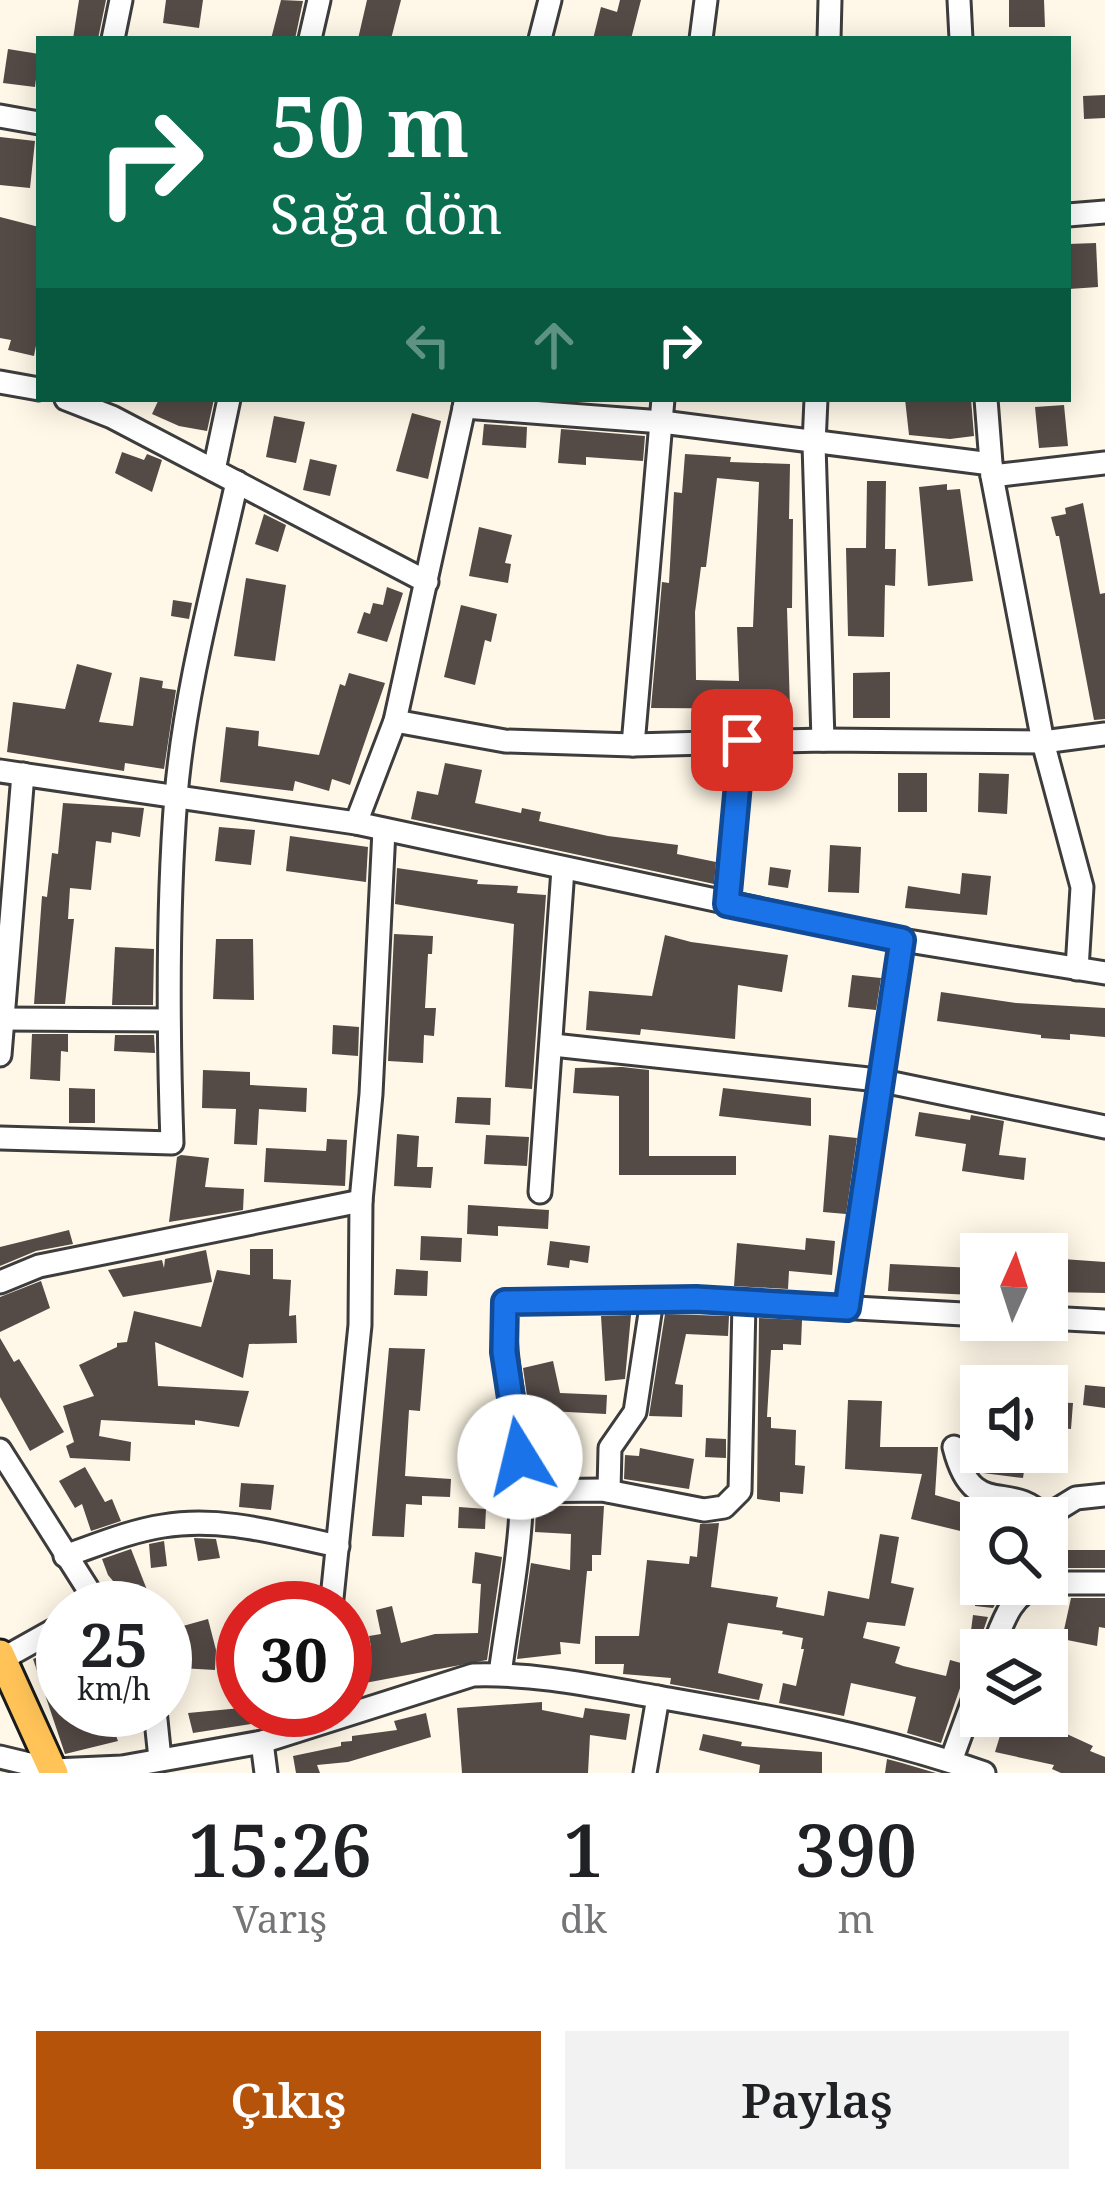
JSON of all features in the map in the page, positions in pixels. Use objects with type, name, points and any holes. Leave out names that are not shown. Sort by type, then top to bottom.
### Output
[{"type":"main road","points":[[2,1656],[54,1771]]},
{"type":"street","points":[[114,36],[121,0]]},
{"type":"street","points":[[311,36],[320,0]]},
{"type":"street","points":[[541,36],[550,0]]},
{"type":"street","points":[[700,36],[706,0]]},
{"type":"street","points":[[830,0],[830,36]]},
{"type":"street","points":[[958,0],[961,36]]},
{"type":"street","points":[[0,116],[36,122]]},
{"type":"street","points":[[1071,214],[1105,212]]},
{"type":"street","points":[[0,382],[36,387]]},
{"type":"street","points":[[74,402],[112,417],[427,582]]},
{"type":"street","points":[[214,470],[228,402]]},
{"type":"street","points":[[816,402],[824,740]]},
{"type":"street","points":[[986,402],[992,470],[1043,742],[1082,886],[1077,969]]},
{"type":"street","points":[[356,823],[394,721],[465,403],[663,410],[814,444],[992,470],[1105,463]]},
{"type":"street","points":[[633,745],[663,410]]},
{"type":"street","points":[[0,1138],[172,1143],[167,1020],[176,794],[195,670],[238,482]]},
{"type":"street","points":[[394,721],[505,741],[633,745],[742,740],[1043,742],[1105,734]]},
{"type":"street","points":[[727,904],[742,740]]},
{"type":"street","points":[[0,1055],[11,772],[356,823],[902,940],[1105,973]]},
{"type":"street","points":[[334,1581],[361,1325],[361,1201],[384,830]]},
{"type":"street","points":[[540,1192],[563,869]]},
{"type":"street","points":[[847,1308],[902,940]]},
{"type":"street","points":[[0,1019],[167,1020]]},
{"type":"street","points":[[553,1045],[878,1080],[1105,1127]]},
{"type":"street","points":[[0,1282],[39,1266],[361,1201]]},
{"type":"street","points":[[609,1491],[610,1448],[635,1412],[652,1300]]},
{"type":"street","points":[[500,1674],[522,1491],[504,1352],[505,1302],[744,1302],[960,1314]]},
{"type":"street","points":[[522,1491],[609,1491],[704,1510],[724,1507],[736,1497],[740,1491],[744,1302]]},
{"type":"street","points":[[1068,1319],[1105,1321]]},
{"type":"street","points":[[954,1447],[963,1480],[971,1488],[999,1497]]},
{"type":"street","points":[[0,1450],[81,1581]]},
{"type":"street","points":[[1068,1504],[1076,1498],[1105,1496]]},
{"type":"street","points":[[65,1556],[147,1529],[187,1523],[230,1524],[338,1546]]},
{"type":"street","points":[[1068,1584],[1105,1583]]},
{"type":"street","points":[[2,1656],[36,1639]]},
{"type":"street","points":[[372,1704],[473,1675],[578,1680],[763,1715],[984,1773]]},
{"type":"street","points":[[645,1773],[658,1697]]},
{"type":"street","points":[[951,1761],[960,1736]]},
{"type":"street","points":[[158,1737],[160,1759]]},
{"type":"street","points":[[0,1757],[54,1771],[123,1770],[275,1737]]},
{"type":"street","points":[[262,1742],[266,1773]]},
{"type":"building","points":[[79,0],[106,0],[99,36],[73,36]]},
{"type":"building","points":[[166,0],[203,0],[199,28],[163,23]]},
{"type":"building","points":[[281,0],[303,1],[296,36],[272,36]]},
{"type":"building","points":[[367,0],[401,0],[392,36],[359,36]]},
{"type":"building","points":[[620,0],[641,0],[632,36],[594,36],[601,7],[617,12]]},
{"type":"building","points":[[1009,0],[1044,0],[1045,27],[1009,27]]},
{"type":"building","points":[[8,49],[36,54],[35,87],[3,83]]},
{"type":"building","points":[[1105,95],[1105,118],[1084,119],[1083,96]]},
{"type":"building","points":[[0,137],[35,141],[30,188],[0,185]]},
{"type":"building","points":[[0,217],[36,226],[34,356],[8,350],[11,340],[0,338]]},
{"type":"building","points":[[1096,243],[1098,287],[1071,289],[1071,244]]},
{"type":"building","points":[[158,402],[213,402],[207,431],[152,414]]},
{"type":"building","points":[[905,402],[971,402],[974,436],[909,435]]},
{"type":"building","points":[[1064,405],[1068,446],[1039,448],[1035,407]]},
{"type":"building","points":[[412,413],[441,421],[428,479],[396,471]]},
{"type":"building","points":[[274,416],[305,422],[296,463],[266,457]]},
{"type":"building","points":[[484,424],[527,427],[526,448],[482,445]]},
{"type":"building","points":[[561,429],[645,436],[643,461],[586,457],[586,465],[558,463]]},
{"type":"building","points":[[122,452],[162,460],[152,492],[115,473]]},
{"type":"building","points":[[685,454],[731,457],[730,462],[790,464],[790,709],[651,708],[662,582],[669,583],[674,492],[682,493]],"holes":[[[717,478],[759,482],[753,627],[737,627],[739,681],[696,680],[695,612]]]},
{"type":"building","points":[[310,459],[337,465],[330,496],[303,490]]},
{"type":"building","points":[[867,481],[886,481],[885,549],[896,549],[895,586],[885,585],[884,637],[848,636],[846,548],[866,548]]},
{"type":"building","points":[[947,484],[947,490],[960,489],[973,581],[928,586],[919,487]]},
{"type":"building","points":[[1083,503],[1100,594],[1105,593],[1105,719],[1094,720],[1059,536],[1051,517]]},
{"type":"building","points":[[264,514],[286,525],[278,552],[255,544]]},
{"type":"building","points":[[479,527],[512,535],[505,563],[511,564],[508,583],[469,576]]},
{"type":"building","points":[[246,578],[286,585],[275,661],[234,656]]},
{"type":"building","points":[[387,587],[403,593],[387,642],[357,633],[364,612],[370,614],[373,603],[383,605]]},
{"type":"building","points":[[173,600],[192,603],[189,619],[171,616]]},
{"type":"building","points":[[461,605],[497,614],[491,642],[485,640],[475,685],[444,677]]},
{"type":"building","points":[[77,664],[112,673],[99,722],[133,726],[140,677],[163,681],[162,688],[176,690],[164,769],[125,763],[124,771],[7,752],[13,702],[65,709]]},
{"type":"building","points":[[890,672],[890,718],[853,718],[853,673]]},
{"type":"building","points":[[349,673],[385,683],[350,785],[332,779],[329,791],[295,781],[293,791],[220,782],[226,727],[259,731],[258,746],[319,755],[340,684],[345,686]]},
{"type":"building","points":[[445,763],[482,770],[475,803],[521,813],[522,808],[541,812],[539,821],[608,836],[678,845],[677,854],[716,862],[714,884],[411,819],[417,791],[438,795]]},
{"type":"building","points":[[898,773],[927,773],[927,812],[898,812]]},
{"type":"building","points":[[979,773],[1009,774],[1007,814],[978,812]]},
{"type":"building","points":[[63,803],[144,808],[140,837],[112,832],[111,843],[96,841],[91,890],[70,888],[68,919],[74,919],[65,1004],[34,1004],[42,896],[47,897],[52,853],[58,854]]},
{"type":"building","points":[[219,827],[255,830],[251,865],[215,861]]},
{"type":"building","points":[[290,836],[368,847],[366,882],[286,871]]},
{"type":"building","points":[[830,845],[861,847],[859,893],[828,892]]},
{"type":"building","points":[[770,867],[791,870],[788,888],[768,885]]},
{"type":"building","points":[[397,868],[478,880],[477,884],[518,886],[517,893],[546,895],[532,1089],[505,1087],[514,924],[395,904]]},
{"type":"building","points":[[962,873],[991,876],[987,915],[905,908],[908,886],[960,894]]},
{"type":"building","points":[[394,934],[433,936],[425,1008],[436,1008],[434,1036],[424,1035],[423,1063],[388,1061]]},
{"type":"building","points":[[665,935],[788,955],[782,992],[738,985],[735,1039],[641,1029],[640,1035],[586,1030],[589,991],[652,996]]},
{"type":"building","points":[[216,939],[253,939],[254,1000],[213,999]]},
{"type":"building","points":[[115,947],[154,949],[153,1005],[112,1005]]},
{"type":"building","points":[[852,975],[881,978],[876,1010],[848,1007]]},
{"type":"building","points":[[941,992],[1016,1003],[1105,1008],[1105,1037],[1041,1038],[937,1021]]},
{"type":"building","points":[[333,1025],[359,1027],[358,1056],[332,1054]]},
{"type":"building","points":[[32,1034],[68,1034],[68,1052],[61,1051],[60,1081],[30,1079]]},
{"type":"building","points":[[115,1035],[154,1035],[155,1053],[114,1051]]},
{"type":"building","points":[[575,1068],[649,1070],[649,1156],[736,1156],[736,1175],[619,1175],[619,1096],[573,1093]]},
{"type":"building","points":[[203,1070],[250,1072],[250,1085],[307,1088],[306,1112],[259,1109],[257,1145],[234,1144],[236,1109],[202,1108]]},
{"type":"building","points":[[69,1088],[95,1089],[95,1123],[69,1123]]},
{"type":"building","points":[[723,1088],[811,1098],[811,1126],[719,1116]]},
{"type":"building","points":[[457,1097],[491,1098],[490,1125],[455,1123]]},
{"type":"building","points":[[919,1112],[1004,1121],[999,1155],[1026,1158],[1024,1180],[962,1171],[966,1144],[915,1136]]},
{"type":"building","points":[[397,1134],[419,1136],[417,1167],[433,1167],[431,1188],[394,1186]]},
{"type":"building","points":[[486,1135],[529,1137],[527,1166],[484,1164]]},
{"type":"building","points":[[829,1135],[857,1138],[846,1214],[823,1212]]},
{"type":"building","points":[[327,1139],[347,1140],[345,1186],[264,1182],[266,1148],[326,1151]]},
{"type":"building","points":[[181,1155],[209,1158],[205,1187],[244,1189],[243,1210],[169,1222]]},
{"type":"building","points":[[468,1205],[549,1210],[548,1229],[498,1226],[498,1236],[467,1234]]},
{"type":"building","points":[[69,1230],[73,1244],[36,1251],[0,1266],[0,1247]]},
{"type":"building","points":[[421,1236],[462,1238],[461,1262],[420,1260]]},
{"type":"building","points":[[806,1238],[835,1241],[832,1275],[789,1271],[788,1289],[734,1286],[737,1243],[805,1250]]},
{"type":"building","points":[[550,1241],[590,1246],[588,1263],[570,1260],[569,1268],[547,1265]]},
{"type":"building","points":[[250,1249],[273,1249],[273,1279],[291,1280],[289,1316],[296,1315],[297,1343],[249,1344],[243,1378],[155,1342],[158,1386],[249,1391],[239,1427],[195,1420],[195,1425],[101,1420],[99,1436],[131,1442],[130,1461],[70,1458],[66,1446],[74,1442],[63,1406],[94,1396],[79,1365],[127,1342],[134,1311],[201,1327],[217,1270],[250,1275]]},
{"type":"building","points":[[206,1250],[212,1282],[123,1297],[108,1270],[162,1260],[164,1268],[165,1259]]},
{"type":"building","points":[[1068,1259],[1105,1262],[1105,1293],[1068,1292]]},
{"type":"building","points":[[890,1264],[960,1267],[960,1294],[888,1291]]},
{"type":"building","points":[[396,1269],[428,1271],[427,1296],[394,1295]]},
{"type":"building","points":[[41,1281],[50,1308],[0,1332],[0,1297]]},
{"type":"building","points":[[665,1314],[729,1316],[728,1336],[686,1334],[675,1384],[683,1385],[682,1417],[649,1416]]},
{"type":"building","points":[[631,1315],[625,1379],[605,1381],[601,1316]]},
{"type":"building","points":[[759,1318],[802,1320],[801,1345],[783,1344],[783,1350],[771,1350],[767,1417],[771,1417],[771,1428],[796,1430],[795,1465],[805,1466],[803,1494],[780,1492],[780,1502],[757,1499]]},
{"type":"building","points":[[0,1338],[14,1362],[19,1359],[64,1432],[30,1451],[0,1397]]},
{"type":"building","points":[[389,1348],[425,1349],[420,1411],[409,1410],[405,1476],[451,1479],[450,1497],[422,1496],[422,1505],[406,1504],[404,1537],[372,1536]]},
{"type":"building","points":[[553,1361],[560,1393],[607,1395],[606,1414],[529,1410],[523,1368]]},
{"type":"building","points":[[1085,1385],[1105,1387],[1105,1408],[1083,1405]]},
{"type":"building","points":[[848,1400],[882,1401],[880,1447],[938,1447],[935,1495],[960,1502],[960,1531],[911,1519],[922,1474],[845,1469]]},
{"type":"building","points":[[1068,1403],[1073,1403],[1068,1429]]},
{"type":"building","points":[[706,1438],[726,1439],[726,1458],[705,1457]]},
{"type":"building","points":[[640,1448],[694,1459],[689,1489],[624,1479],[625,1455],[639,1456]]},
{"type":"building","points":[[502,1454],[503,1471],[480,1473],[478,1456]]},
{"type":"building","points":[[85,1467],[105,1502],[112,1499],[121,1521],[91,1531],[82,1504],[75,1508],[59,1481]]},
{"type":"building","points":[[983,1473],[1024,1473],[1023,1478]]},
{"type":"building","points":[[241,1483],[274,1485],[271,1510],[239,1507]]},
{"type":"building","points":[[604,1506],[601,1555],[592,1555],[592,1571],[587,1571],[580,1644],[560,1642],[561,1654],[517,1659],[531,1563],[570,1570],[571,1534],[535,1532],[536,1507]]},
{"type":"building","points":[[459,1507],[486,1509],[485,1529],[458,1528]]},
{"type":"building","points":[[719,1523],[711,1587],[778,1597],[776,1607],[824,1616],[828,1591],[869,1599],[880,1534],[899,1537],[891,1583],[914,1588],[905,1626],[867,1622],[863,1638],[900,1647],[895,1663],[903,1666],[946,1676],[950,1660],[960,1663],[960,1688],[941,1743],[907,1733],[916,1697],[851,1683],[844,1716],[779,1703],[783,1683],[796,1686],[804,1649],[803,1638],[783,1631],[728,1623],[718,1673],[763,1684],[759,1700],[670,1684],[671,1678],[623,1674],[624,1664],[595,1664],[595,1636],[639,1636],[647,1560],[689,1564],[690,1556],[697,1557],[700,1524]]},
{"type":"building","points":[[194,1538],[216,1539],[220,1558],[198,1561]]},
{"type":"building","points":[[164,1541],[167,1566],[151,1568],[149,1544]]},
{"type":"building","points":[[131,1549],[144,1581],[113,1581],[102,1559]]},
{"type":"building","points":[[1068,1550],[1105,1550],[1105,1568],[1068,1568]]},
{"type":"building","points":[[475,1552],[502,1557],[487,1660],[372,1682],[372,1636],[381,1634],[376,1610],[392,1606],[401,1643],[435,1634],[478,1633],[481,1584],[472,1583]]},
{"type":"building","points":[[1071,1598],[1105,1598],[1105,1628],[1099,1627],[1097,1646],[1068,1640],[1068,1629],[1064,1629]]},
{"type":"building","points":[[973,1615],[988,1617],[984,1629],[971,1629]]},
{"type":"building","points":[[208,1619],[216,1650],[215,1670],[192,1669],[192,1623]]},
{"type":"building","points":[[542,1702],[542,1710],[583,1718],[585,1708],[630,1714],[626,1740],[590,1735],[588,1773],[462,1773],[457,1708]]},
{"type":"building","points":[[216,1710],[216,1729],[193,1733],[192,1713]]},
{"type":"building","points":[[426,1713],[431,1737],[348,1762],[317,1765],[320,1773],[296,1773],[293,1756],[341,1746],[352,1737],[397,1730],[394,1721]]},
{"type":"building","points":[[703,1734],[742,1742],[741,1746],[822,1752],[822,1773],[759,1773],[760,1765],[699,1750]]},
{"type":"building","points":[[1068,1735],[1105,1757],[1105,1773],[1061,1773],[1052,1769],[1054,1765],[995,1752],[1000,1737]]},
{"type":"building","points":[[59,1737],[116,1737],[118,1741],[65,1754]]},
{"type":"building","points":[[887,1759],[902,1763],[936,1773],[885,1773]]},
{"type":"route","points":[[520,1457],[504,1352],[505,1302],[696,1299],[847,1308],[902,940],[727,904],[742,740]]}]
